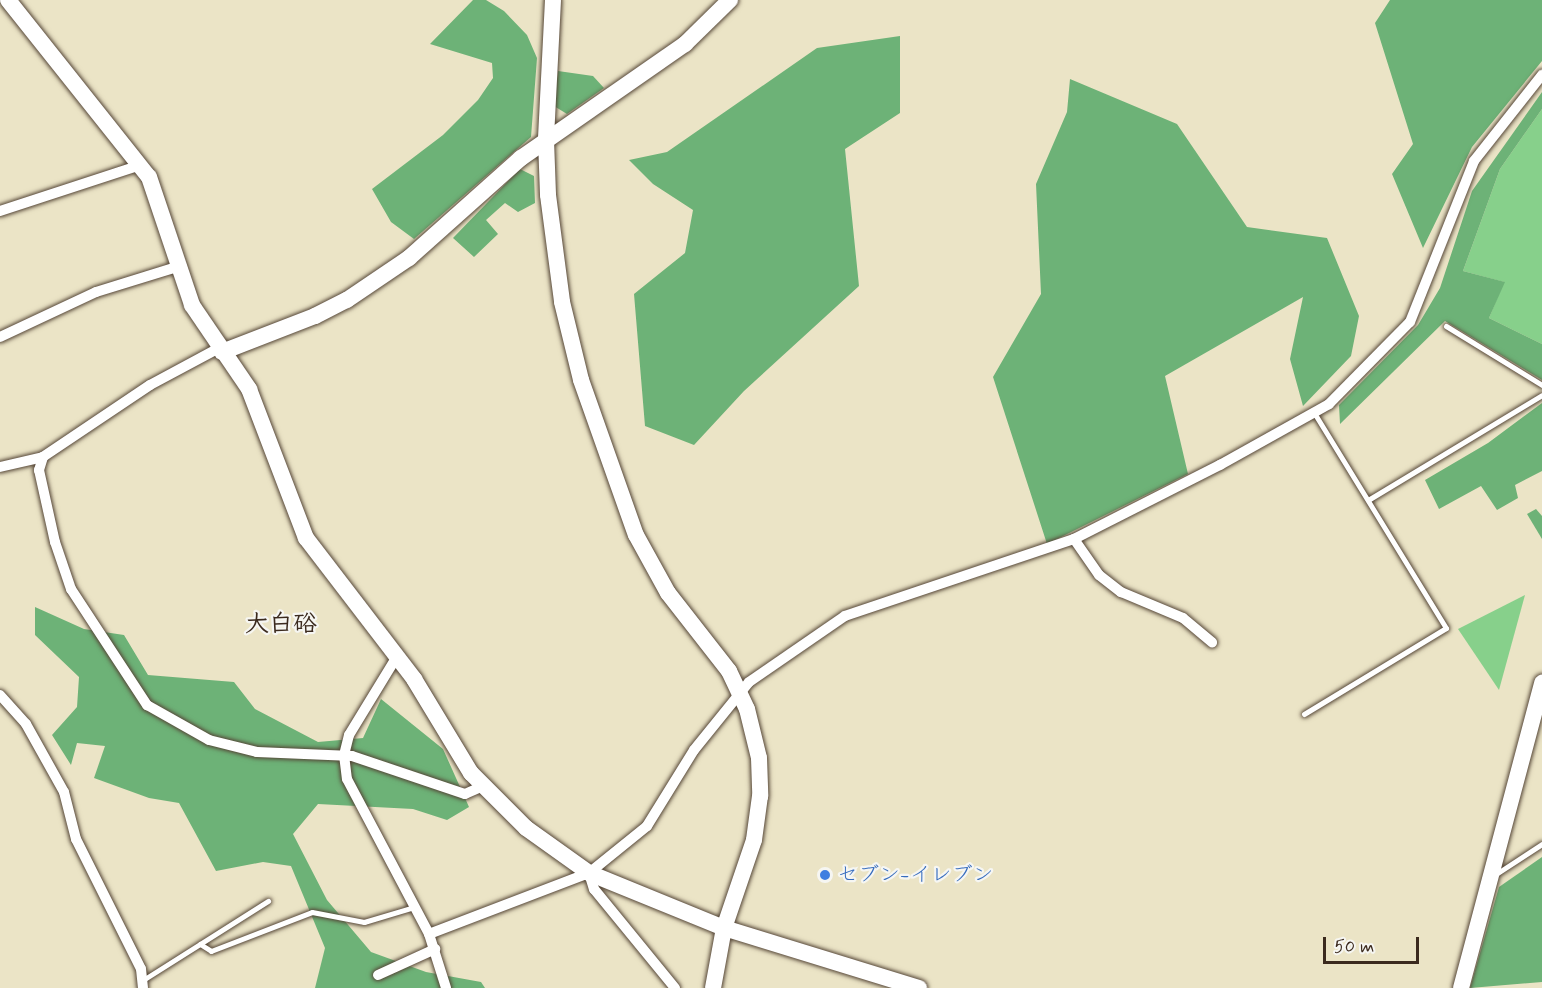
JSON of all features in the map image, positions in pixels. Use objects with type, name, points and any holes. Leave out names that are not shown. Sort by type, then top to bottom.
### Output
[{"type":"street","points":[[8,0],[141,165],[156,194],[177,267],[192,305],[256,404],[289,500],[306,538],[396,658],[471,773],[526,828],[589,873],[724,928],[919,988]]},
{"type":"street","points":[[553,0],[546,140],[552,230],[562,302],[581,380],[618,491],[656,574],[721,658],[741,695],[757,749],[760,796],[750,856],[724,928],[713,988]]},
{"type":"street","points":[[0,467],[43,457],[150,385],[221,350],[347,300],[409,258],[546,140],[669,56],[730,0]]},
{"type":"street","points":[[429,934],[589,873],[646,826],[694,750],[741,695],[749,682],[845,616],[1074,539],[1315,414],[1410,322],[1474,161],[1542,75]]},
{"type":"street","points":[[0,211],[141,165]]},
{"type":"street","points":[[0,337],[96,292],[177,267]]},
{"type":"street","points":[[43,457],[39,470],[55,542],[71,589],[147,705],[209,740],[257,752],[344,755],[465,794],[483,786]]},
{"type":"street","points":[[1074,539],[1099,574],[1121,592],[1183,618],[1212,642]]},
{"type":"street","points":[[396,658],[348,735],[344,755],[347,779],[429,934],[446,988]]},
{"type":"street","points":[[1461,988],[1542,683]]},
{"type":"street","points":[[0,695],[26,724],[64,792],[76,839],[141,969],[142,985]]},
{"type":"street","points":[[589,873],[594,889],[675,988]]},
{"type":"street","points":[[378,975],[435,949]]},
{"type":"lane","points":[[1446,326],[1542,385]]},
{"type":"lane","points":[[1368,500],[1542,395]]},
{"type":"lane","points":[[1304,714],[1446,627],[1315,414]]},
{"type":"lane","points":[[1490,877],[1542,844]]},
{"type":"lane","points":[[142,985],[200,944],[268,901]]},
{"type":"lane","points":[[200,944],[211,951],[312,912],[364,922],[416,907]]},
{"type":"green space","points":[[473,0],[486,0],[504,11],[527,35],[537,58],[531,137],[414,239],[391,222],[372,189],[443,135],[478,100],[493,78],[492,63],[430,44]]},
{"type":"green space","points":[[1390,0],[1542,0],[1542,61],[1472,147],[1423,248],[1392,174],[1413,144],[1375,23]]},
{"type":"green space","points":[[900,36],[900,113],[845,149],[859,286],[744,391],[694,445],[645,426],[634,294],[685,253],[693,210],[653,184],[629,160],[667,152],[817,48]]},
{"type":"green space","points":[[558,71],[593,76],[604,88],[567,114],[554,106]]},
{"type":"green space","points":[[1070,79],[1177,124],[1247,227],[1327,238],[1359,316],[1351,356],[1303,406],[1290,359],[1303,297],[1165,376],[1188,474],[1047,544],[993,377],[1041,294],[1036,184],[1067,112]]},
{"type":"green space","points":[[1542,92],[1542,109],[1500,169],[1463,271],[1505,282],[1489,318],[1542,344],[1542,380],[1445,321],[1340,424],[1339,405],[1418,325],[1440,288],[1472,191]]},
{"type":"green space","points":[[1542,109],[1542,344],[1489,318],[1504,282],[1463,271],[1500,169]]},
{"type":"green space","points":[[520,169],[534,176],[535,203],[518,212],[505,203],[486,220],[498,234],[474,257],[453,238]]},
{"type":"green space","points":[[1542,403],[1542,471],[1515,485],[1518,498],[1497,510],[1481,486],[1439,509],[1425,480],[1488,443]]},
{"type":"green space","points":[[1536,509],[1542,516],[1542,539],[1527,514]]},
{"type":"green space","points":[[1525,595],[1499,690],[1458,629]]},
{"type":"green space","points":[[35,607],[84,629],[124,635],[148,675],[234,682],[255,709],[318,742],[363,738],[381,699],[443,749],[469,807],[447,820],[413,809],[318,804],[293,834],[327,900],[371,952],[426,972],[481,982],[485,988],[315,988],[325,948],[291,866],[263,862],[216,871],[179,803],[149,798],[94,778],[105,746],[77,743],[71,765],[52,735],[77,707],[79,677],[35,635]]},
{"type":"green space","points":[[1542,857],[1542,982],[1470,988],[1499,887]]},
{"type":"place","name":"セブン-イレブン","points":[[825,875]]},
{"type":"district","name":"大白硲","points":[[281,625]]}]
